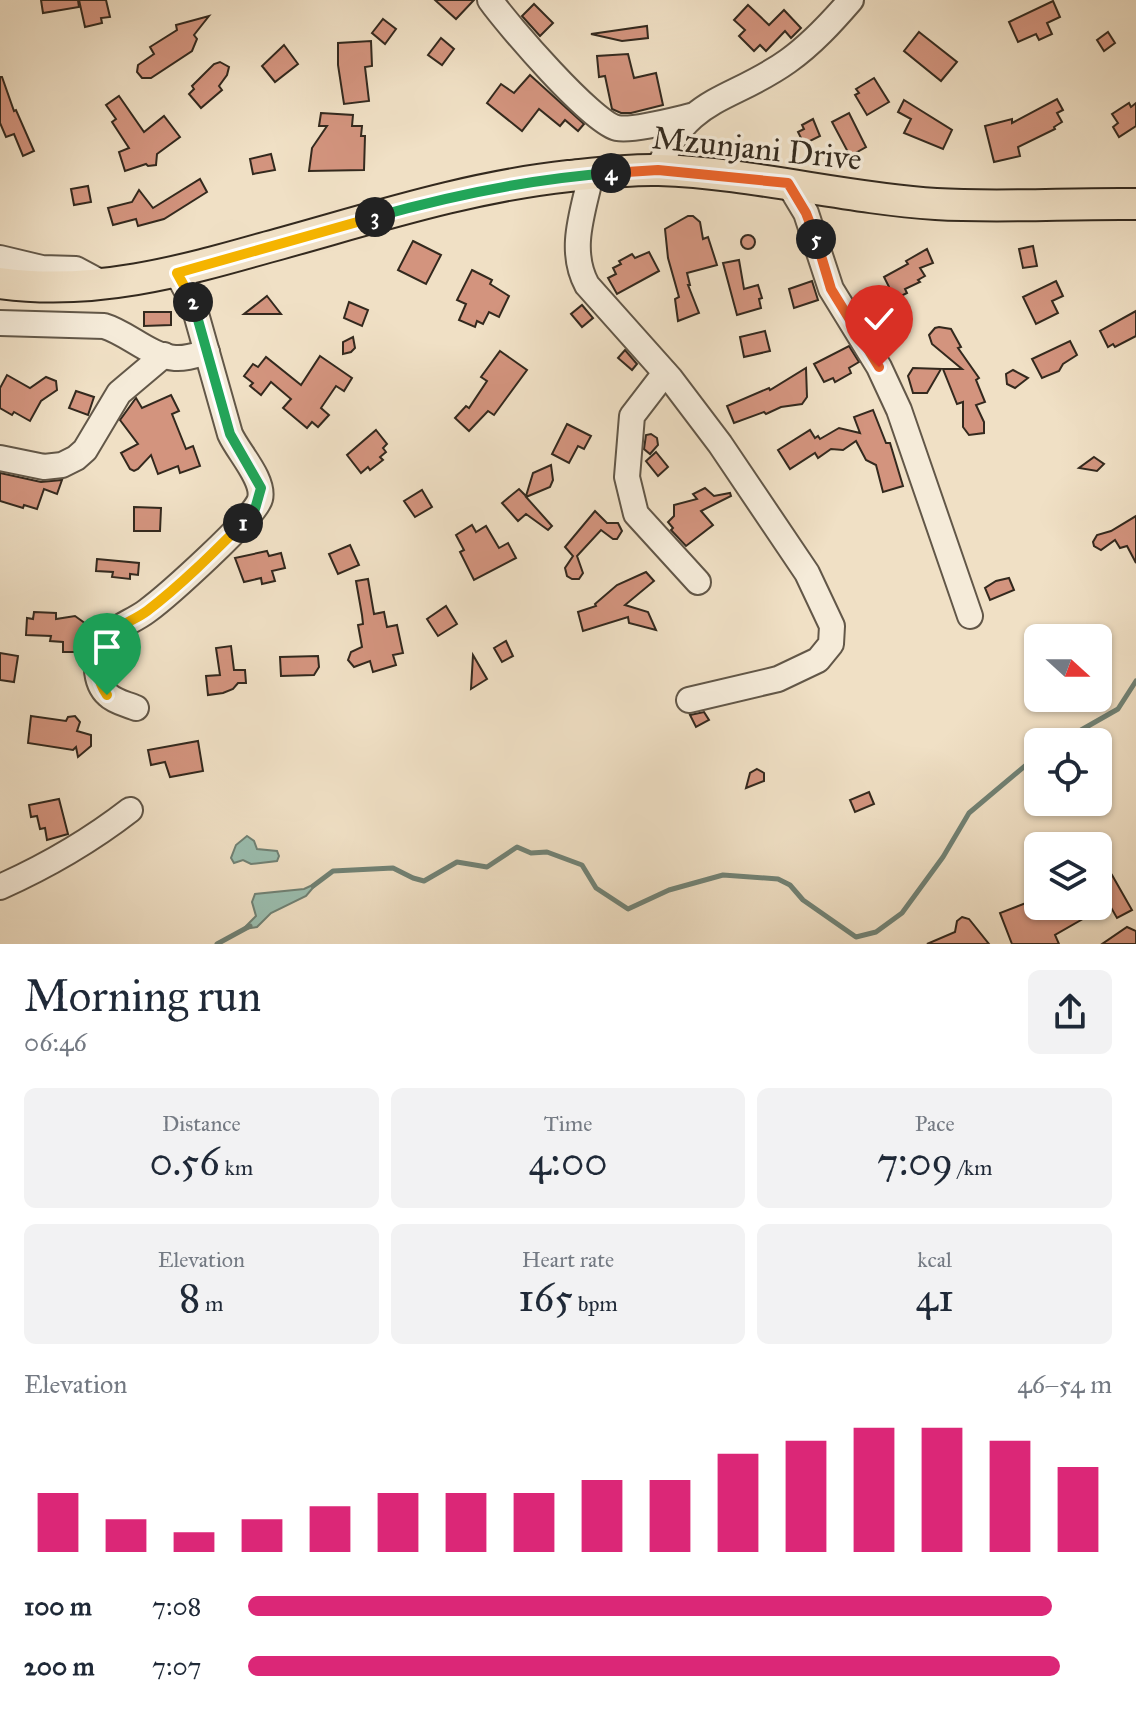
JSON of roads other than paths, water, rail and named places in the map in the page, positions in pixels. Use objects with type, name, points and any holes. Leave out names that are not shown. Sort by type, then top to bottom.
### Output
[{"type":"main road","name":"Mzunjani Drive","points":[[0,283],[49,287],[104,284],[177,273],[424,203],[489,189],[591,175],[658,170],[788,183],[936,204],[1136,204]]},
{"type":"street","points":[[490,0],[531,51],[606,124],[623,129],[691,116],[789,61],[841,5]]},
{"type":"street","points":[[658,170],[670,143],[691,116]]},
{"type":"street","points":[[591,175],[578,236],[579,270],[587,285],[665,373],[729,457],[807,573],[828,615],[833,635],[827,651],[818,660],[778,679],[689,700]]},
{"type":"street","points":[[788,183],[806,213],[831,289],[879,367],[899,410],[970,616]]},
{"type":"street","points":[[0,258],[42,268],[76,269],[104,284]]},
{"type":"street","points":[[136,708],[115,700],[101,687],[97,656],[104,639],[147,611],[240,527],[260,500],[258,479],[238,452],[230,434],[193,303],[177,273]]},
{"type":"street","points":[[0,323],[104,326],[164,355],[178,358],[207,352]]},
{"type":"street","points":[[0,458],[44,467],[62,465],[76,458],[85,450],[119,393],[164,355]]},
{"type":"street","points":[[665,373],[632,416],[627,477],[636,514],[698,582]]},
{"type":"street","points":[[0,887],[36,871],[99,834],[130,810]]},
{"type":"waterway","points":[[1085,728],[1118,709],[1136,681]]},
{"type":"waterway","points":[[313,886],[333,871],[393,868],[424,881],[457,862],[487,867],[517,847],[531,853],[547,852],[582,865],[596,888],[628,909],[669,890],[723,875],[778,879],[856,937],[876,932],[902,913],[943,857],[969,813],[1024,767]]},
{"type":"waterway","points":[[217,944],[250,926]]}]
